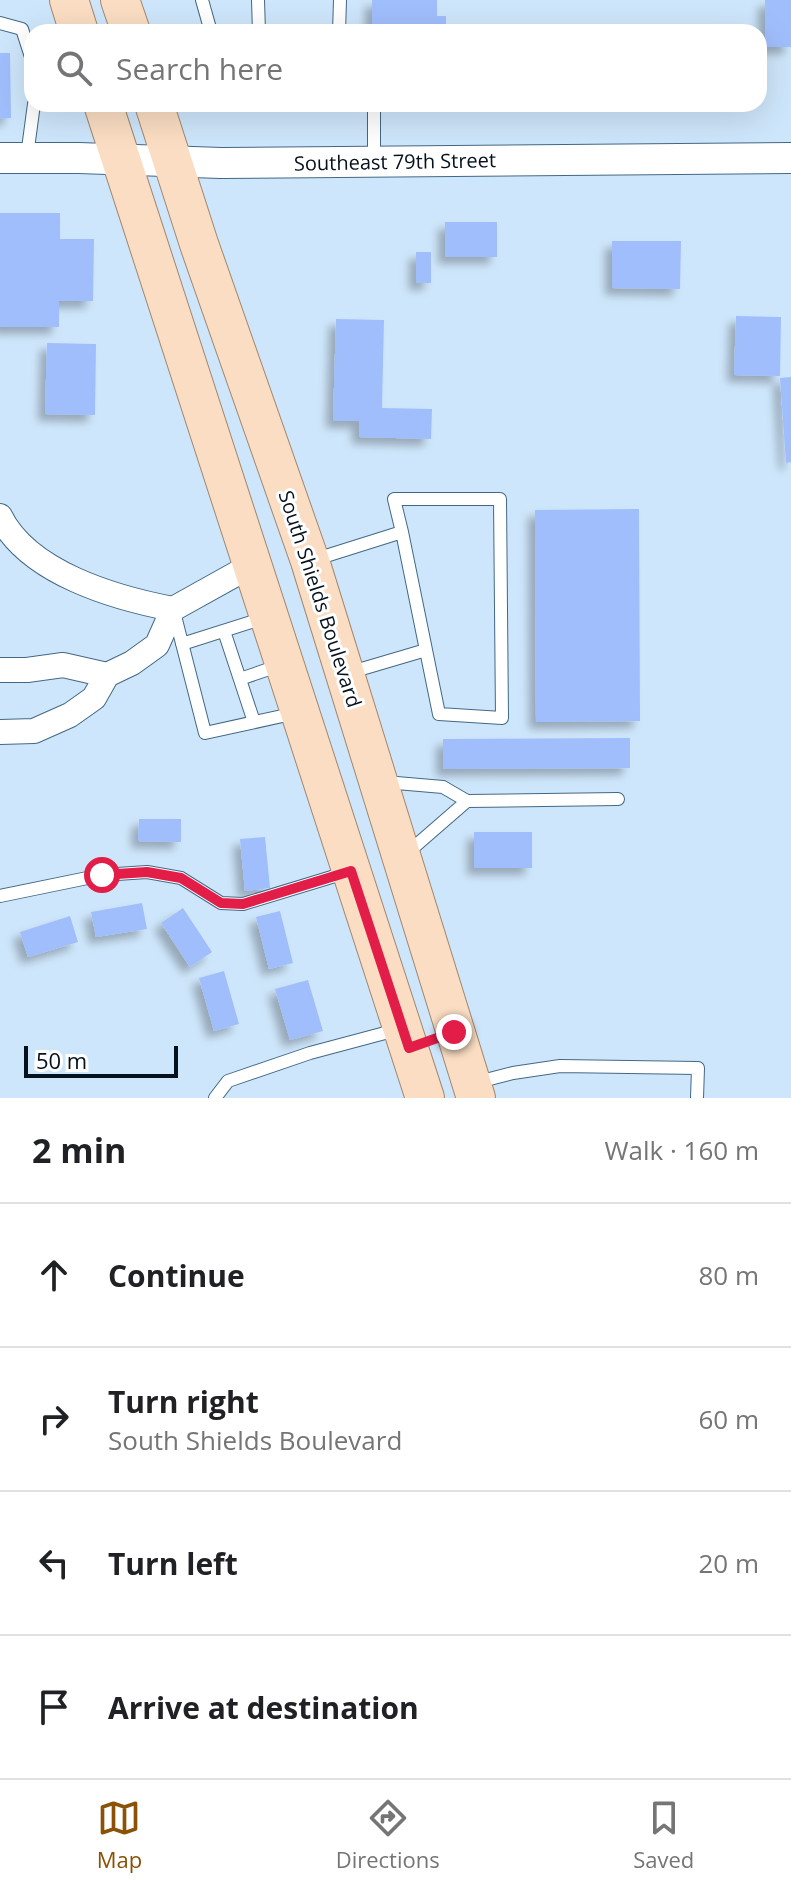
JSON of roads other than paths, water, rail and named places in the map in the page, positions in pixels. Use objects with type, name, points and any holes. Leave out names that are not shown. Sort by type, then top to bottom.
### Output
[{"type":"main road","points":[[69,0],[76,24]]},
{"type":"main road","points":[[120,0],[128,24]]},
{"type":"main road","points":[[106,112],[425,1098]]},
{"type":"main road","name":"South Shields Boulevard","points":[[157,112],[310,561],[473,1091]]},
{"type":"main road","points":[[406,1038],[454,1032]]},
{"type":"street","name":"Southeast 79th Street","points":[[14,158],[374,162],[791,158]]},
{"type":"street","points":[[3,527],[63,574],[131,601],[173,609]]},
{"type":"street","points":[[0,732],[34,731],[70,715],[94,698],[107,675],[132,663],[157,645],[173,609],[252,565]]},
{"type":"street","points":[[0,670],[63,665],[107,675]]},
{"type":"lane","points":[[202,0],[209,24]]},
{"type":"lane","points":[[258,0],[259,24]]},
{"type":"lane","points":[[339,24],[340,0]]},
{"type":"lane","points":[[0,23],[22,29],[24,35]]},
{"type":"lane","points":[[14,158],[31,112]]},
{"type":"lane","points":[[374,112],[374,162]]},
{"type":"lane","points":[[394,499],[500,499],[502,718],[439,714],[402,532],[394,499]]},
{"type":"lane","points":[[310,561],[402,532]]},
{"type":"lane","points":[[173,609],[205,733],[300,712]]},
{"type":"lane","points":[[182,644],[268,617]]},
{"type":"lane","points":[[224,631],[254,722]]},
{"type":"lane","points":[[345,674],[426,650]]},
{"type":"lane","points":[[240,679],[284,664]]},
{"type":"lane","points":[[379,782],[443,787],[467,801],[618,799]]},
{"type":"lane","points":[[402,858],[467,801]]},
{"type":"lane","points":[[0,896],[102,875],[147,872],[181,878],[221,903],[243,904],[351,871]]},
{"type":"lane","points":[[215,1098],[228,1081],[310,1053],[406,1038]]},
{"type":"lane","points":[[473,1091],[513,1073],[560,1066],[698,1068],[697,1098]]}]
